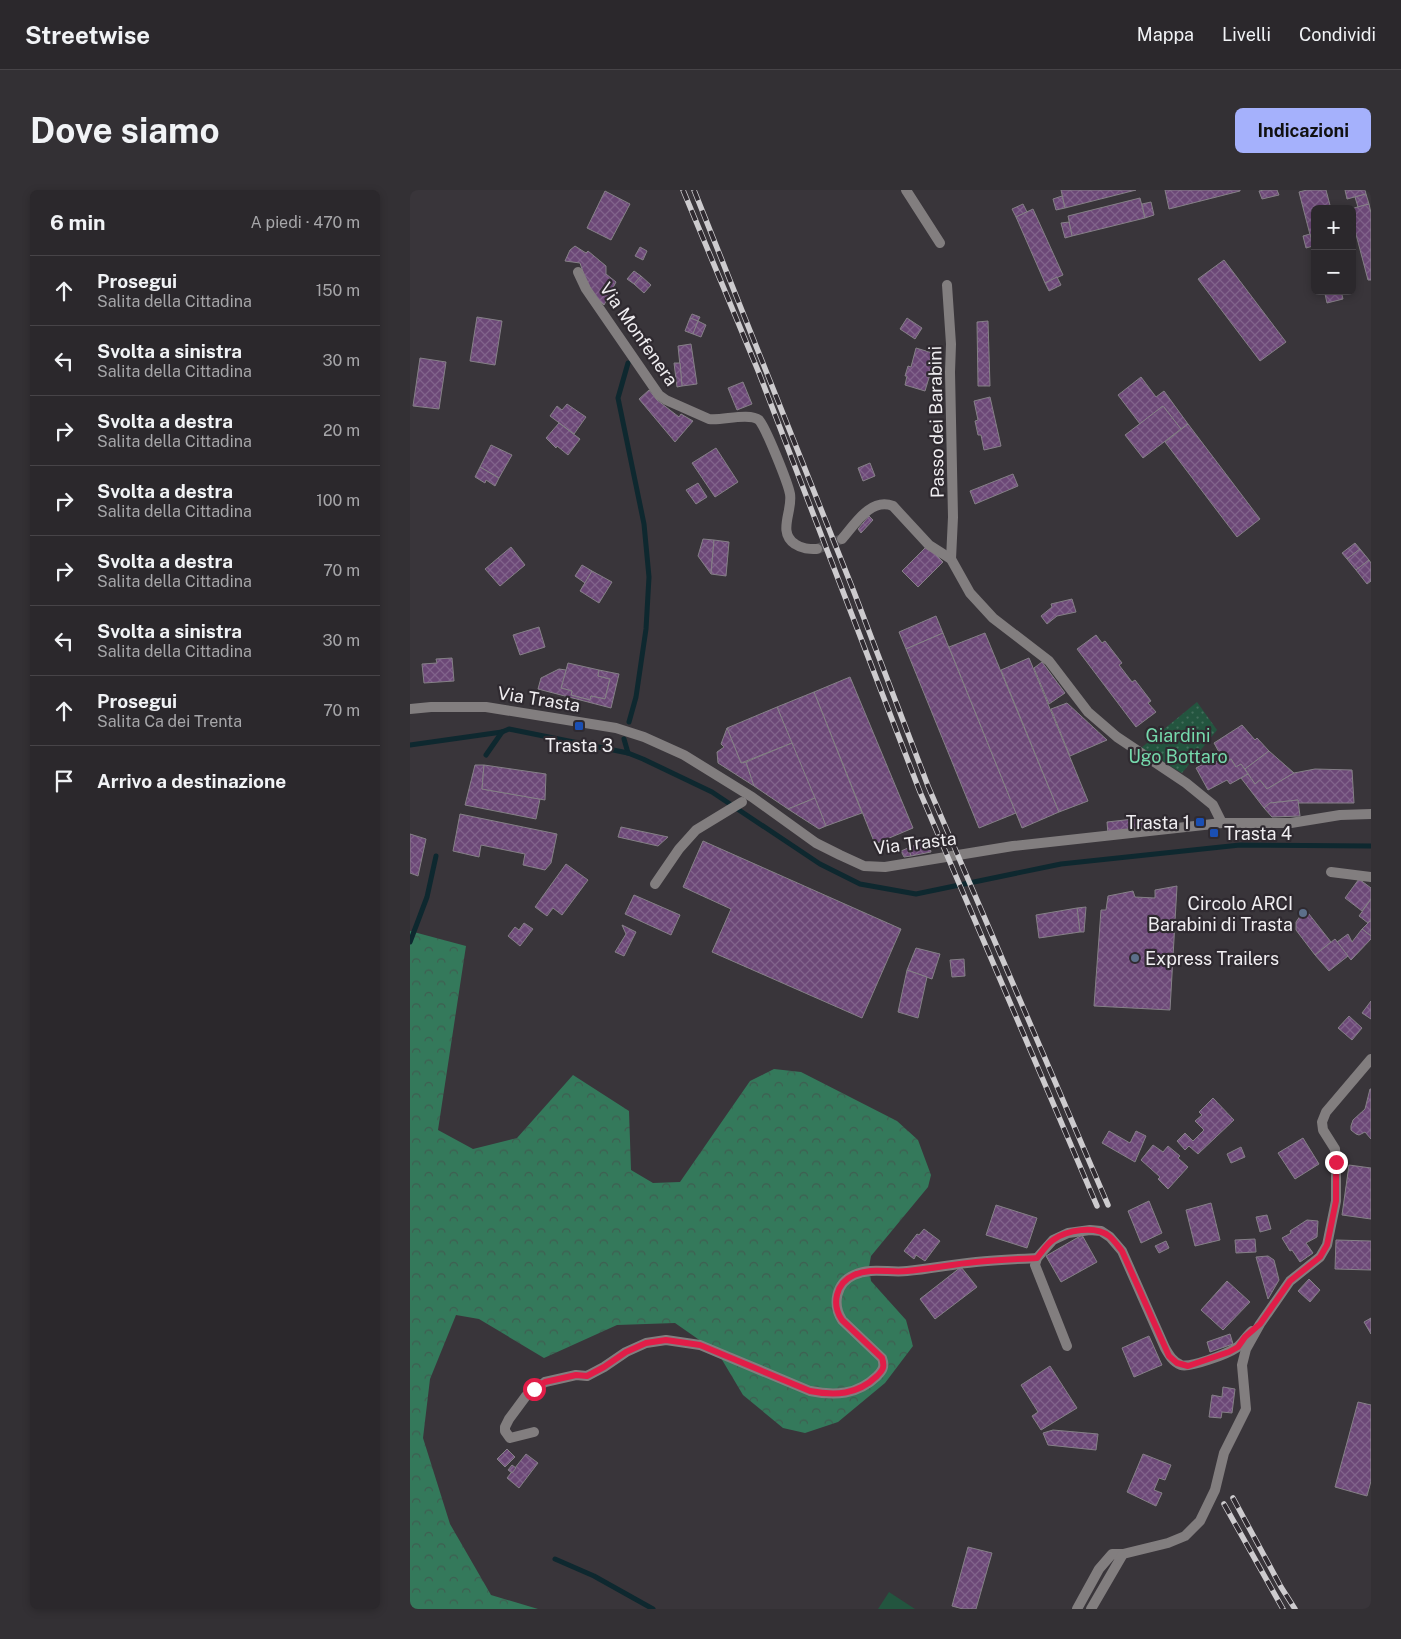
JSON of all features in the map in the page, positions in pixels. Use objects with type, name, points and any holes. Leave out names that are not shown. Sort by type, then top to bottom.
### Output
[{"type":"street","points":[[906,190],[940,243]]},
{"type":"street","name":"Via Monfenera","points":[[578,272],[586,289],[662,398],[709,419],[751,416],[761,423],[789,488],[791,504],[786,528],[789,538],[793,543],[803,548],[817,549]]},
{"type":"street","name":"Passo dei Barabini","points":[[947,285],[951,344],[953,517],[951,558]]},
{"type":"street","points":[[842,539],[864,513],[878,504],[893,506],[930,545],[951,558],[970,593],[993,618],[1049,660],[1088,712],[1118,737],[1186,783],[1213,805],[1222,824]]},
{"type":"street","name":"Via Trasta","points":[[410,709],[486,707],[616,728],[644,737],[684,755],[752,797],[816,842],[864,866],[885,867],[1013,846],[1222,824],[1291,824],[1340,815],[1371,814]]},
{"type":"street","points":[[656,884],[679,848],[692,834],[703,824],[742,802]]},
{"type":"street","points":[[1331,872],[1371,877]]},
{"type":"street","points":[[1077,1609],[1099,1569],[1112,1554],[1122,1554],[1176,1540],[1185,1536],[1200,1521],[1215,1490],[1224,1453],[1246,1409],[1242,1365],[1246,1349],[1260,1324],[1290,1281],[1320,1257],[1327,1245],[1336,1201],[1336,1149],[1323,1130],[1322,1122],[1326,1112],[1371,1058]]},
{"type":"street","points":[[1067,1346],[1035,1265],[1037,1258],[1053,1240],[1068,1233],[1090,1230],[1101,1231],[1110,1237],[1122,1251],[1169,1356],[1182,1365],[1188,1366],[1229,1352],[1238,1347],[1245,1337],[1260,1324]]},
{"type":"street","points":[[534,1432],[510,1438],[505,1431],[505,1427],[516,1408],[534,1389],[545,1382],[576,1375],[587,1376],[626,1352],[646,1343],[666,1340],[700,1345],[810,1391],[825,1394],[853,1392],[869,1384],[882,1371],[884,1364],[882,1358],[842,1320],[838,1313],[837,1296],[839,1288],[844,1281],[868,1270],[905,1272],[975,1262],[1037,1258]]},
{"type":"street","points":[[1091,1609],[1122,1554]]},
{"type":"green space","name":"Giardini Ugo Bottaro","points":[[1197,702],[1217,730],[1182,773],[1141,748]]},
{"type":"green space","points":[[410,931],[466,946],[438,1130],[473,1149],[517,1138],[573,1075],[629,1111],[631,1170],[653,1183],[680,1182],[750,1081],[774,1069],[801,1072],[897,1121],[918,1140],[931,1175],[928,1187],[871,1256],[869,1267],[871,1281],[906,1320],[913,1346],[885,1383],[838,1422],[805,1433],[783,1428],[743,1395],[718,1353],[675,1323],[617,1325],[544,1358],[479,1319],[456,1315],[430,1379],[423,1438],[450,1524],[491,1595],[538,1609],[410,1609]]},
{"type":"green space","points":[[889,1592],[915,1609],[878,1609]]},
{"type":"building","points":[[1061,190],[1136,190],[1065,208]]},
{"type":"building","points":[[1165,190],[1240,190],[1240,191],[1169,209]]},
{"type":"building","points":[[1277,190],[1279,195],[1262,199],[1259,191]]},
{"type":"building","points":[[1326,190],[1330,205],[1311,205],[1311,238],[1299,192]]},
{"type":"building","points":[[1345,190],[1365,190],[1366,194],[1347,199]]},
{"type":"building","points":[[605,191],[630,204],[611,240],[587,228]]},
{"type":"building","points":[[1366,194],[1369,204],[1358,207],[1355,197]]},
{"type":"building","points":[[1062,196],[1065,208],[1056,210],[1053,199]]},
{"type":"building","points":[[1140,198],[1145,218],[1072,236],[1068,216]]},
{"type":"building","points":[[1151,202],[1154,215],[1145,218],[1142,204]]},
{"type":"building","points":[[1023,204],[1027,212],[1016,217],[1012,209]]},
{"type":"building","points":[[1369,204],[1371,213],[1371,280],[1368,280],[1356,234],[1356,207]]},
{"type":"building","points":[[1033,209],[1063,275],[1045,283],[1016,217]]},
{"type":"building","points":[[1069,222],[1072,236],[1065,238],[1061,223]]},
{"type":"building","points":[[1310,234],[1311,247],[1306,248],[1303,236]]},
{"type":"building","points":[[575,246],[586,253],[588,251],[606,266],[606,274],[616,282],[604,305],[589,290],[580,263],[565,261],[570,250]]},
{"type":"building","points":[[640,247],[647,251],[643,260],[635,256]]},
{"type":"building","points":[[1224,260],[1286,342],[1260,361],[1198,279]]},
{"type":"building","points":[[634,271],[641,276],[634,284],[627,279]]},
{"type":"building","points":[[641,276],[651,285],[644,293],[634,284]]},
{"type":"building","points":[[1057,277],[1061,285],[1049,291],[1045,283]]},
{"type":"building","points":[[1325,295],[1342,295],[1343,299],[1327,303]]},
{"type":"building","points":[[624,309],[630,318],[624,323],[617,314]]},
{"type":"building","points":[[692,314],[700,317],[698,321],[690,318]]},
{"type":"building","points":[[477,317],[502,321],[495,365],[470,361]]},
{"type":"building","points":[[690,318],[698,321],[693,334],[685,331]]},
{"type":"building","points":[[907,318],[922,328],[915,339],[900,329]]},
{"type":"building","points":[[698,321],[706,325],[701,337],[693,334]]},
{"type":"building","points":[[988,321],[990,386],[978,386],[977,322]]},
{"type":"building","points":[[691,344],[697,384],[682,386],[678,346]]},
{"type":"building","points":[[916,348],[936,354],[925,391],[905,385],[907,376],[905,376],[908,366],[911,367]]},
{"type":"building","points":[[420,358],[446,362],[439,409],[413,406]]},
{"type":"building","points":[[674,363],[680,363],[682,386],[677,387]]},
{"type":"building","points":[[1141,377],[1156,397],[1164,391],[1188,424],[1181,429],[1163,406],[1140,424],[1118,395]]},
{"type":"building","points":[[743,382],[752,404],[737,410],[728,388]]},
{"type":"building","points":[[649,390],[657,400],[679,417],[681,414],[693,421],[675,442],[639,399]]},
{"type":"building","points":[[990,397],[1001,446],[984,450],[981,435],[978,435],[975,421],[978,420],[974,401]]},
{"type":"building","points":[[567,404],[586,417],[574,434],[550,416],[557,406],[562,410]]},
{"type":"building","points":[[1163,406],[1181,429],[1143,458],[1125,435]]},
{"type":"building","points":[[559,423],[580,439],[568,455],[557,446],[556,448],[546,438]]},
{"type":"building","points":[[1188,424],[1260,519],[1237,537],[1165,442]]},
{"type":"building","points":[[491,445],[512,455],[499,478],[480,467]]},
{"type":"building","points":[[716,448],[738,482],[715,497],[692,463]]},
{"type":"building","points":[[870,463],[875,476],[863,481],[858,468]]},
{"type":"building","points":[[480,467],[499,478],[495,486],[486,480],[485,483],[475,477]]},
{"type":"building","points":[[1013,474],[1018,486],[975,504],[970,491]]},
{"type":"building","points":[[698,483],[707,497],[696,504],[686,490]]},
{"type":"building","points":[[869,516],[873,520],[861,533],[858,529]]},
{"type":"building","points":[[703,539],[714,540],[711,574],[698,556]]},
{"type":"building","points":[[714,540],[729,542],[726,576],[711,574]]},
{"type":"building","points":[[1355,543],[1360,549],[1347,559],[1342,553]]},
{"type":"building","points":[[927,546],[943,562],[918,587],[902,571]]},
{"type":"building","points":[[511,547],[525,565],[500,586],[485,569]]},
{"type":"building","points":[[1360,549],[1369,560],[1356,570],[1347,559]]},
{"type":"building","points":[[1369,560],[1371,563],[1371,581],[1367,584],[1356,570]]},
{"type":"building","points":[[582,565],[592,571],[585,583],[575,576]]},
{"type":"building","points":[[592,571],[612,582],[599,603],[580,591]]},
{"type":"building","points":[[1072,599],[1076,612],[1057,616],[1047,624],[1041,616],[1052,607],[1051,604]]},
{"type":"building","points":[[936,616],[943,633],[906,649],[899,632]]},
{"type":"building","points":[[539,627],[545,647],[520,655],[513,635]]},
{"type":"building","points":[[943,633],[1016,813],[979,828],[906,649]]},
{"type":"building","points":[[985,633],[1059,812],[1022,828],[949,647]]},
{"type":"building","points":[[1096,635],[1102,643],[1105,641],[1122,663],[1119,665],[1132,682],[1135,680],[1151,701],[1148,703],[1156,712],[1136,727],[1077,649]]},
{"type":"building","points":[[452,658],[454,681],[424,683],[422,664],[437,663],[436,659]]},
{"type":"building","points":[[1029,658],[1088,801],[1059,812],[1001,670]]},
{"type":"building","points":[[1042,662],[1065,693],[1049,704],[1034,668]]},
{"type":"building","points":[[568,663],[599,670],[598,676],[610,679],[605,699],[591,696],[590,700],[571,695],[572,691],[561,688]]},
{"type":"building","points":[[559,669],[566,670],[561,688],[572,691],[571,695],[590,700],[591,696],[605,699],[610,679],[598,676],[599,670],[619,674],[611,708],[538,689],[541,678]]},
{"type":"building","points":[[850,677],[913,828],[875,844],[814,692]]},
{"type":"building","points":[[814,692],[862,813],[826,826],[777,707]]},
{"type":"building","points":[[1067,703],[1107,740],[1070,756],[1051,709]]},
{"type":"building","points":[[777,707],[792,743],[741,763],[727,728]]},
{"type":"building","points":[[1242,725],[1255,740],[1257,738],[1269,751],[1245,769],[1241,764],[1236,767],[1231,759],[1225,763],[1214,743]]},
{"type":"building","points":[[727,728],[741,763],[746,762],[754,786],[718,763],[717,752],[724,747],[721,744]]},
{"type":"building","points":[[792,743],[815,798],[788,809],[754,786],[746,762]]},
{"type":"building","points":[[1269,751],[1294,773],[1267,789],[1260,780],[1255,784],[1245,769]]},
{"type":"building","points":[[1222,759],[1225,763],[1231,759],[1236,767],[1241,764],[1248,774],[1230,784],[1227,780],[1208,790],[1196,768],[1207,762],[1208,765]]},
{"type":"building","points":[[475,765],[484,765],[482,789],[540,799],[536,819],[465,805]]},
{"type":"building","points":[[484,765],[546,774],[545,800],[482,789]]},
{"type":"building","points":[[1315,769],[1352,770],[1354,803],[1298,803],[1298,800],[1270,803],[1264,808],[1241,778],[1248,774],[1255,784],[1260,780],[1267,789],[1294,773]]},
{"type":"building","points":[[815,798],[826,826],[819,829],[788,809]]},
{"type":"building","points":[[1298,800],[1300,816],[1272,817],[1264,808],[1270,803]]},
{"type":"building","points":[[460,814],[557,834],[551,863],[545,870],[523,865],[525,854],[481,845],[479,857],[453,851]]},
{"type":"building","points":[[1143,818],[1145,830],[1108,834],[1107,822]]},
{"type":"building","points":[[621,827],[668,837],[658,846],[618,837]]},
{"type":"building","points":[[410,834],[426,839],[418,876],[410,873]]},
{"type":"building","points":[[928,839],[931,852],[911,856],[908,848]]},
{"type":"building","points":[[703,841],[901,929],[862,1018],[712,952],[731,909],[683,887]]},
{"type":"building","points":[[908,848],[911,856],[904,857],[901,851]]},
{"type":"building","points":[[566,864],[588,880],[562,915],[553,908],[547,916],[535,907]]},
{"type":"building","points":[[1359,879],[1371,888],[1371,899],[1362,911],[1345,898]]},
{"type":"building","name":"Express Trailers","points":[[1177,886],[1170,1010],[1094,1006],[1101,910],[1106,910],[1108,896],[1133,891],[1135,897],[1155,898],[1155,890]]},
{"type":"building","points":[[634,895],[680,915],[671,935],[625,914]]},
{"type":"building","points":[[1371,899],[1371,921],[1368,923],[1359,916]]},
{"type":"building","points":[[1086,907],[1084,932],[1080,932],[1077,908]]},
{"type":"building","points":[[1077,908],[1080,932],[1039,938],[1036,915]]},
{"type":"building","points":[[1305,909],[1331,942],[1315,955],[1296,930],[1296,922]]},
{"type":"building","points":[[1371,921],[1371,936],[1362,929]]},
{"type":"building","points":[[524,923],[533,929],[520,946],[508,936],[515,927],[519,930]]},
{"type":"building","points":[[622,925],[636,932],[624,956],[615,952],[626,934]]},
{"type":"building","points":[[1362,929],[1371,936],[1371,939],[1351,960],[1337,942],[1348,934],[1352,942]]},
{"type":"building","points":[[1335,939],[1348,956],[1329,971],[1315,955]]},
{"type":"building","points":[[916,948],[940,954],[932,979],[907,970]]},
{"type":"building","points":[[964,959],[965,976],[952,977],[950,960]]},
{"type":"building","points":[[907,970],[927,977],[918,1018],[898,1012]]},
{"type":"building","points":[[1371,1001],[1371,1019],[1362,1013]]},
{"type":"building","points":[[1349,1016],[1362,1028],[1352,1040],[1338,1028]]},
{"type":"building","points":[[1370,1089],[1371,1139],[1365,1132],[1359,1135],[1351,1130],[1353,1120],[1365,1109]]},
{"type":"building","points":[[1213,1098],[1234,1120],[1198,1154],[1189,1146],[1185,1150],[1177,1141],[1185,1133],[1193,1141],[1204,1130],[1195,1121],[1202,1115],[1199,1112]]},
{"type":"building","points":[[1109,1131],[1130,1143],[1136,1131],[1146,1136],[1135,1162],[1102,1143]]},
{"type":"building","points":[[1303,1138],[1319,1164],[1295,1179],[1278,1153]]},
{"type":"building","points":[[1153,1145],[1163,1152],[1168,1146],[1180,1156],[1178,1158],[1188,1167],[1168,1189],[1158,1179],[1160,1177],[1141,1160]]},
{"type":"building","points":[[1241,1147],[1245,1157],[1231,1163],[1227,1154]]},
{"type":"building","points":[[1349,1165],[1371,1168],[1371,1219],[1342,1215]]},
{"type":"building","points":[[1149,1201],[1162,1233],[1141,1243],[1128,1211]]},
{"type":"building","points":[[1211,1203],[1220,1240],[1195,1246],[1186,1210]]},
{"type":"building","points":[[996,1205],[1037,1218],[1027,1248],[986,1235]]},
{"type":"building","points":[[1267,1215],[1271,1229],[1260,1232],[1256,1217]]},
{"type":"building","points":[[1307,1220],[1318,1221],[1317,1237],[1306,1243],[1313,1253],[1300,1262],[1282,1238]]},
{"type":"building","points":[[924,1229],[940,1241],[925,1261],[916,1255],[914,1259],[904,1251],[917,1234],[919,1235]]},
{"type":"building","points":[[1082,1235],[1097,1262],[1061,1282],[1046,1256]]},
{"type":"building","points":[[1255,1239],[1256,1252],[1236,1253],[1235,1240]]},
{"type":"building","points":[[1336,1240],[1371,1241],[1371,1270],[1335,1269]]},
{"type":"building","points":[[1166,1241],[1169,1248],[1159,1253],[1155,1246]]},
{"type":"building","points":[[1268,1256],[1274,1260],[1279,1280],[1268,1299],[1256,1257]]},
{"type":"building","points":[[961,1267],[977,1287],[935,1319],[920,1299]]},
{"type":"building","points":[[1309,1279],[1320,1290],[1310,1302],[1298,1291]]},
{"type":"building","points":[[1227,1281],[1250,1302],[1223,1330],[1201,1310]]},
{"type":"building","points":[[1371,1318],[1371,1334],[1364,1322]]},
{"type":"building","points":[[1230,1334],[1233,1344],[1210,1352],[1207,1342]]},
{"type":"building","points":[[1149,1336],[1162,1365],[1134,1377],[1122,1348]]},
{"type":"building","points":[[1050,1366],[1077,1408],[1041,1430],[1032,1416],[1038,1412],[1021,1385]]},
{"type":"building","points":[[1223,1387],[1235,1389],[1232,1413],[1222,1412],[1221,1418],[1209,1417],[1212,1395],[1222,1397]]},
{"type":"building","points":[[1358,1402],[1371,1405],[1371,1481],[1367,1496],[1335,1487]]},
{"type":"building","points":[[1053,1430],[1098,1434],[1096,1450],[1048,1445],[1043,1433]]},
{"type":"building","points":[[507,1449],[515,1457],[505,1467],[497,1459]]},
{"type":"building","points":[[526,1454],[538,1463],[519,1488],[507,1478]]},
{"type":"building","points":[[1143,1454],[1171,1465],[1165,1480],[1159,1478],[1154,1490],[1162,1493],[1156,1506],[1127,1492]]},
{"type":"building","points":[[512,1465],[516,1468],[512,1473],[508,1470]]},
{"type":"building","points":[[968,1547],[992,1553],[976,1609],[963,1609],[952,1606]]},
{"type":"waterway","points":[[628,363],[618,398],[644,524],[649,577],[646,629],[636,697],[629,722]]},
{"type":"waterway","points":[[410,745],[502,732],[509,729],[628,753],[712,792],[820,864],[860,884],[916,894],[1061,864],[1240,845],[1371,846]]},
{"type":"waterway","points":[[486,755],[502,732]]},
{"type":"waterway","points":[[624,739],[628,753]]},
{"type":"waterway","points":[[410,942],[427,897],[436,856]]},
{"type":"waterway","points":[[555,1559],[594,1576],[653,1609]]},
{"type":"tunnel","points":[[817,549],[842,539]]},
{"type":"railway","points":[[683,190],[759,373],[920,792],[1097,1206]]},
{"type":"railway","points":[[694,190],[854,592],[928,786],[1108,1205]]},
{"type":"railway","points":[[1233,1498],[1295,1609]]},
{"type":"railway","points":[[1224,1504],[1283,1609]]},
{"type":"place","name":"Trasta 3","points":[[579,726]]},
{"type":"place","name":"Trasta 1","points":[[1200,822]]},
{"type":"place","name":"Trasta 4","points":[[1214,833]]},
{"type":"place","name":"Circolo ARCI Barabini di Trasta","points":[[1303,913]]},
{"type":"place","name":"Express Trailers","points":[[1135,958]]},
{"type":"route","points":[[534,1389],[545,1382],[576,1375],[587,1376],[626,1352],[646,1343],[666,1340],[700,1345],[810,1391],[825,1394],[853,1392],[869,1384],[882,1371],[884,1364],[882,1358],[842,1320],[838,1313],[836,1305],[839,1288],[849,1277],[868,1270],[905,1272],[975,1262],[1037,1258],[1053,1240],[1068,1233],[1090,1230],[1101,1231],[1110,1237],[1122,1251],[1169,1356],[1177,1363],[1188,1366],[1238,1347],[1245,1337],[1260,1324],[1290,1281],[1320,1257],[1327,1245],[1336,1201],[1336,1162]]}]
